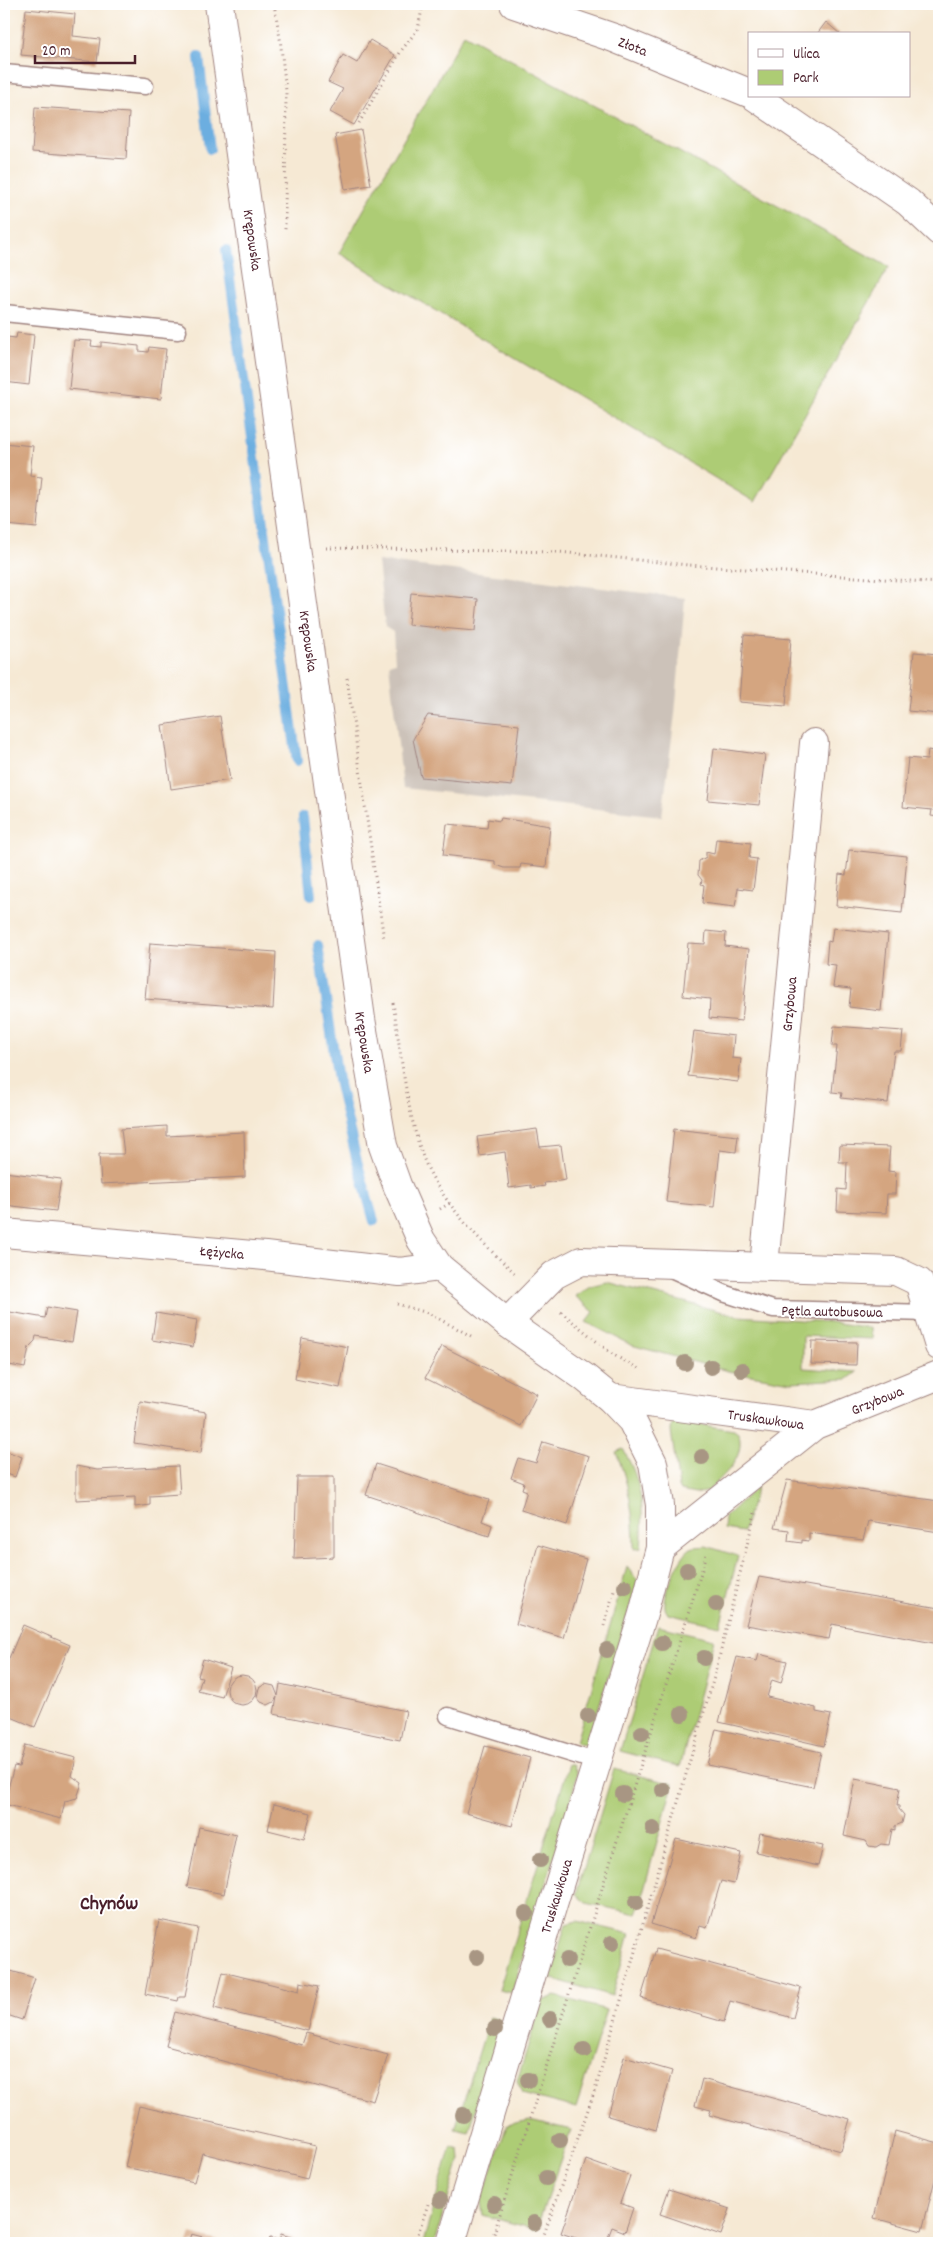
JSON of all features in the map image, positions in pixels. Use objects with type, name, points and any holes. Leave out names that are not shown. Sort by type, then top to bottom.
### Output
[{"type":"street","name":"Krępowska","points":[[219,4],[375,1106],[383,1146],[397,1185],[421,1240],[439,1267],[507,1323]]},
{"type":"street","name":"Złota","points":[[514,4],[614,38],[748,93]]},
{"type":"street","points":[[757,98],[908,202],[939,231]]},
{"type":"street","name":"Grzybowa","points":[[764,1266],[814,743]]},
{"type":"street","name":"Łężycka","points":[[4,1233],[265,1256],[400,1272],[439,1267]]},
{"type":"street","points":[[507,1323],[554,1275],[581,1261],[896,1271],[919,1282],[939,1346]]},
{"type":"street","name":"Truskawkowa","points":[[451,2243],[643,1614],[660,1548],[660,1505],[653,1463],[632,1421],[610,1398],[584,1376],[507,1323]]},
{"type":"street","name":"Grzybowa","points":[[815,1425],[939,1375]]},
{"type":"street","name":"Truskawkowa","points":[[610,1398],[815,1425]]},
{"type":"street","name":"Truskawkowa","points":[[660,1548],[815,1425]]},
{"type":"lane","points":[[4,72],[145,86]]},
{"type":"lane","points":[[4,313],[178,331]]},
{"type":"lane","name":"Pętla autobusowa","points":[[654,1262],[726,1294],[773,1309],[929,1314]]},
{"type":"lane","points":[[448,1716],[598,1762]]},
{"type":"path","points":[[274,4],[286,91],[285,240]]},
{"type":"path","points":[[359,123],[401,51],[418,28],[423,4]]},
{"type":"path","points":[[324,557],[322,548],[559,552],[689,565],[939,583]]},
{"type":"path","points":[[347,677],[385,945]]},
{"type":"path","points":[[391,993],[415,1130],[423,1158],[454,1210],[480,1240],[537,1291],[612,1354],[642,1370]]},
{"type":"path","points":[[391,1303],[428,1314],[479,1341]]},
{"type":"path","points":[[541,2243],[601,2069],[716,1670],[757,1507]]},
{"type":"path","points":[[604,1628],[616,1584]]},
{"type":"path","points":[[415,2243],[430,2198]]},
{"type":"shaded area","points":[[378,561],[685,598],[675,714],[662,816],[403,788],[389,664],[395,662],[393,632],[385,627]]},
{"type":"green space","points":[[464,34],[889,267],[755,502],[339,253]]},
{"type":"green space","points":[[607,1282],[738,1316],[831,1322],[870,1328],[873,1339],[803,1336],[803,1368],[857,1372],[848,1379],[791,1382],[728,1371],[631,1345],[586,1322],[594,1312],[575,1296],[590,1286]]},
{"type":"green space","points":[[678,1421],[734,1430],[739,1434],[740,1443],[736,1459],[732,1466],[708,1491],[695,1494],[681,1491],[679,1487],[671,1431],[672,1424]]},
{"type":"green space","points":[[623,1449],[635,1474],[641,1497],[641,1548],[634,1549],[630,1499],[616,1452]]},
{"type":"green space","points":[[757,1486],[743,1532],[724,1529],[725,1517]]},
{"type":"green space","points":[[706,1546],[738,1556],[720,1626],[668,1614],[665,1608],[669,1585],[682,1558],[691,1548]]},
{"type":"green space","points":[[627,1567],[638,1581],[587,1745],[576,1742]]},
{"type":"green space","points":[[658,1626],[714,1639],[680,1767],[620,1751]]},
{"type":"green space","points":[[569,1764],[573,1764],[577,1774],[571,1801],[512,1993],[499,1990]]},
{"type":"green space","points":[[614,1769],[673,1784],[637,1914],[586,1903],[576,1894]]},
{"type":"green space","points":[[577,1921],[630,1934],[612,1996],[550,1978],[566,1924]]},
{"type":"green space","points":[[555,1996],[607,2010],[576,2108],[522,2094],[517,2081],[542,2001]]},
{"type":"green space","points":[[490,2017],[503,2021],[469,2132],[455,2129]]},
{"type":"green space","points":[[530,2120],[571,2130],[536,2230],[483,2215],[481,2202],[507,2125]]},
{"type":"green space","points":[[451,2146],[459,2149],[460,2160],[434,2243],[423,2243]]},
{"type":"building","points":[[26,9],[75,14],[73,36],[100,39],[97,62],[21,55]]},
{"type":"building","points":[[826,22],[838,32],[818,32]]},
{"type":"building","points":[[370,40],[395,55],[354,125],[330,112],[343,89],[328,82],[343,55],[357,63]]},
{"type":"building","points":[[35,107],[129,113],[126,159],[32,152]]},
{"type":"building","points":[[361,130],[371,185],[345,189],[335,135]]},
{"type":"building","points":[[4,332],[8,333],[7,337],[16,338],[17,333],[34,335],[29,385],[4,382]]},
{"type":"building","points":[[74,340],[92,341],[91,346],[101,347],[101,342],[139,346],[139,351],[148,352],[149,347],[166,349],[161,399],[69,389]]},
{"type":"building","points":[[4,443],[33,446],[30,476],[42,477],[37,528],[6,525],[4,527]]},
{"type":"building","points":[[411,593],[478,599],[475,631],[408,625]]},
{"type":"building","points":[[744,635],[791,639],[786,706],[739,702]]},
{"type":"building","points":[[914,652],[939,654],[939,714],[908,711]]},
{"type":"building","points":[[428,715],[519,725],[512,786],[421,777],[413,739]]},
{"type":"building","points":[[220,716],[230,780],[171,789],[162,725]]},
{"type":"building","points":[[714,748],[765,755],[759,805],[708,800]]},
{"type":"building","points":[[928,750],[939,752],[939,817],[931,816],[932,810],[903,807],[908,758],[927,760]]},
{"type":"building","points":[[501,818],[550,826],[546,867],[521,864],[520,868],[504,868],[495,865],[495,861],[443,855],[447,824],[487,828],[488,819],[500,821]]},
{"type":"building","points":[[716,839],[751,843],[749,858],[757,859],[753,890],[738,888],[735,907],[702,903],[704,885],[701,884],[702,880],[698,875],[699,861],[706,857],[706,852],[714,854]]},
{"type":"building","points":[[849,850],[907,856],[902,913],[836,906],[839,874],[846,875]]},
{"type":"building","points":[[833,928],[888,934],[881,1011],[849,1007],[851,989],[833,987],[836,965],[826,964],[828,941],[831,942]]},
{"type":"building","points":[[706,931],[726,933],[725,946],[749,949],[742,1021],[709,1018],[710,999],[683,996],[688,943],[705,944]]},
{"type":"building","points":[[150,943],[276,952],[273,1009],[145,999]]},
{"type":"building","points":[[834,1026],[903,1031],[901,1051],[894,1051],[888,1103],[841,1098],[842,1093],[832,1092],[837,1046],[832,1046]]},
{"type":"building","points":[[694,1031],[734,1036],[732,1058],[741,1059],[738,1082],[688,1076]]},
{"type":"building","points":[[167,1126],[167,1136],[244,1132],[245,1177],[101,1184],[99,1154],[124,1154],[121,1129]]},
{"type":"building","points":[[537,1129],[540,1147],[561,1145],[566,1180],[544,1183],[545,1186],[531,1188],[531,1185],[509,1188],[505,1152],[480,1156],[477,1137]]},
{"type":"building","points":[[674,1129],[738,1136],[736,1152],[720,1150],[714,1207],[666,1202]]},
{"type":"building","points":[[840,1145],[890,1147],[888,1171],[896,1172],[895,1194],[887,1194],[886,1213],[837,1211],[838,1189],[846,1190],[847,1162],[839,1162]]},
{"type":"building","points":[[4,1172],[61,1179],[56,1211],[4,1205]]},
{"type":"building","points":[[47,1307],[77,1312],[72,1342],[36,1336],[35,1341],[29,1347],[25,1368],[4,1364],[4,1311],[45,1318]]},
{"type":"building","points":[[156,1313],[197,1320],[193,1347],[152,1340]]},
{"type":"building","points":[[302,1338],[348,1347],[340,1388],[295,1379]]},
{"type":"building","points":[[812,1341],[857,1342],[856,1365],[811,1364]]},
{"type":"building","points":[[442,1346],[537,1394],[521,1426],[425,1378]]},
{"type":"building","points":[[140,1401],[206,1412],[201,1453],[134,1443]]},
{"type":"building","points":[[543,1442],[589,1456],[567,1525],[521,1510],[527,1491],[522,1489],[524,1483],[511,1478],[518,1458],[536,1463]]},
{"type":"building","points":[[4,1450],[22,1457],[15,1477],[4,1473]]},
{"type":"building","points":[[376,1464],[489,1500],[482,1521],[492,1525],[489,1536],[366,1495]]},
{"type":"building","points":[[76,1466],[97,1470],[178,1466],[180,1494],[150,1496],[150,1505],[135,1507],[135,1497],[76,1500]]},
{"type":"building","points":[[297,1477],[334,1477],[334,1557],[294,1559]]},
{"type":"building","points":[[787,1480],[939,1501],[939,1532],[868,1521],[863,1540],[809,1533],[809,1541],[802,1540],[802,1543],[788,1541],[789,1530],[774,1528]]},
{"type":"building","points":[[538,1545],[586,1559],[564,1638],[516,1624]]},
{"type":"building","points":[[759,1577],[939,1608],[939,1644],[832,1624],[829,1639],[746,1625]]},
{"type":"building","points":[[23,1625],[70,1645],[35,1727],[4,1714],[4,1670]]},
{"type":"building","points":[[759,1654],[787,1661],[781,1683],[772,1680],[767,1697],[816,1708],[816,1712],[831,1715],[824,1746],[719,1722],[737,1657],[757,1661]]},
{"type":"building","points":[[203,1659],[231,1668],[222,1697],[198,1691],[202,1677],[198,1676]]},
{"type":"building","points":[[242,1675],[253,1679],[257,1690],[253,1701],[242,1705],[231,1701],[227,1690],[231,1679]]},
{"type":"building","points":[[265,1684],[274,1686],[278,1696],[280,1684],[406,1711],[400,1740],[274,1714],[277,1697],[274,1702],[268,1705],[261,1702],[257,1697],[259,1688]]},
{"type":"building","points":[[716,1729],[821,1752],[813,1787],[707,1765]]},
{"type":"building","points":[[25,1745],[76,1758],[72,1776],[82,1783],[77,1798],[65,1801],[61,1819],[4,1804],[14,1766],[19,1767]]},
{"type":"building","points":[[485,1746],[530,1758],[512,1826],[466,1813]]},
{"type":"building","points":[[855,1779],[900,1788],[897,1805],[899,1805],[899,1809],[904,1815],[902,1823],[895,1826],[895,1830],[892,1829],[889,1845],[869,1846],[866,1841],[844,1836]]},
{"type":"building","points":[[274,1804],[311,1813],[304,1839],[268,1830]]},
{"type":"building","points":[[199,1827],[236,1835],[224,1894],[187,1887]]},
{"type":"building","points":[[760,1833],[823,1846],[818,1866],[756,1852]]},
{"type":"building","points":[[676,1839],[741,1853],[734,1884],[721,1881],[707,1928],[700,1926],[696,1938],[651,1924]]},
{"type":"building","points":[[159,1920],[198,1928],[185,1997],[179,1997],[178,2001],[145,1994]]},
{"type":"building","points":[[656,1949],[801,1988],[793,2018],[730,2001],[724,2022],[641,1998]]},
{"type":"building","points":[[4,1969],[35,1978],[22,2020],[4,2014]]},
{"type":"building","points":[[223,1972],[299,1991],[300,1982],[319,1986],[308,2031],[214,2008]]},
{"type":"building","points":[[175,2012],[302,2045],[306,2033],[388,2055],[373,2101],[166,2046]]},
{"type":"building","points":[[624,2057],[672,2071],[656,2130],[608,2116]]},
{"type":"building","points":[[702,2079],[850,2119],[841,2151],[709,2115],[711,2110],[695,2106]]},
{"type":"building","points":[[139,2106],[315,2146],[307,2179],[202,2153],[194,2182],[125,2167]]},
{"type":"building","points":[[895,2131],[939,2143],[939,2163],[922,2231],[874,2218]]},
{"type":"building","points":[[586,2160],[630,2176],[620,2203],[633,2208],[625,2232],[612,2227],[606,2243],[590,2243],[561,2233]]},
{"type":"building","points":[[669,2189],[730,2209],[721,2235],[660,2214]]},
{"type":"building","points":[[191,2234],[226,2243],[188,2243]]},
{"type":"building","points":[[281,2234],[309,2243],[268,2243],[270,2238],[279,2240]]},
{"type":"waterway","points":[[937,4],[939,10]]},
{"type":"waterway","points":[[199,57],[210,149]]},
{"type":"waterway","points":[[226,250],[297,761]]},
{"type":"waterway","points":[[303,817],[311,896]]},
{"type":"waterway","points":[[318,945],[338,1080],[356,1157],[374,1221]]},
{"type":"district","name":"Chynów","points":[[109,1902]]}]
